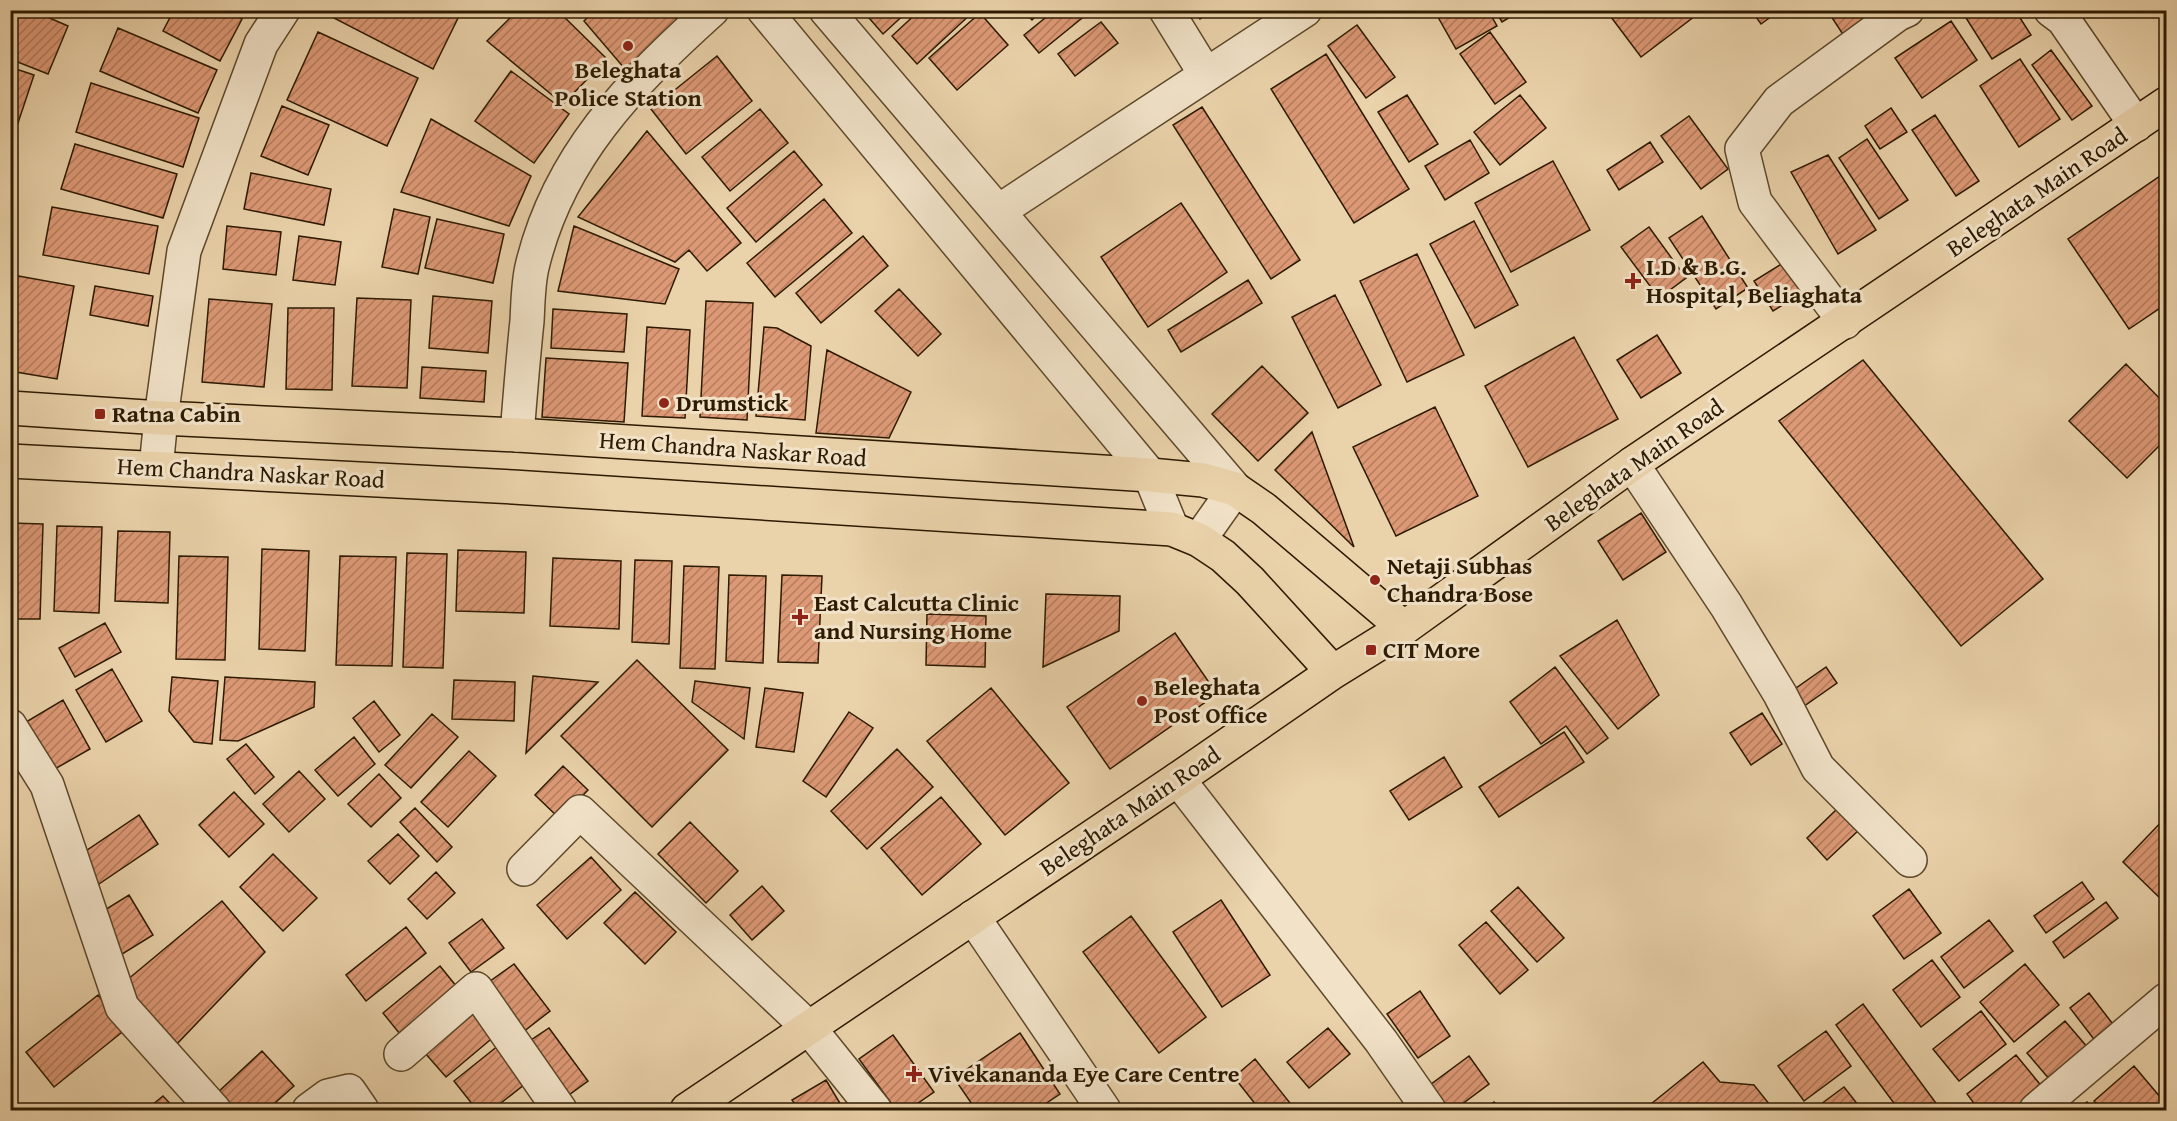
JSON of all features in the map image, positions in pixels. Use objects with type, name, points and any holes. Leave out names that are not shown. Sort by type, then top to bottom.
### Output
[{"type":"main road","name":"Beleghata Main Road","points":[[687,1110],[1333,672],[1404,628],[1632,464],[2166,104]]},
{"type":"main road","name":"Hem Chandra Naskar Road","points":[[10,408],[161,418],[517,435],[1203,480],[1235,489],[1264,509],[1404,628]]},
{"type":"main road","name":"Hem Chandra Naskar Road","points":[[10,461],[513,487],[1186,535],[1223,555],[1250,581],[1333,672]]},
{"type":"street","points":[[156,468],[184,250],[261,44],[283,10]]},
{"type":"street","points":[[517,435],[531,269],[544,224],[564,178],[595,130],[636,84],[712,10]]},
{"type":"street","points":[[764,10],[1150,475],[1186,535],[1235,489],[826,10]]},
{"type":"street","points":[[1166,10],[1206,75]]},
{"type":"street","points":[[999,211],[1305,10]]},
{"type":"street","points":[[1845,322],[1755,202],[1742,149],[1779,101],[1898,14],[1908,10]]},
{"type":"street","points":[[2051,10],[2063,19],[2136,125]]},
{"type":"street","points":[[1632,464],[1732,615],[1780,694],[1818,768],[1910,860]]},
{"type":"street","points":[[10,726],[47,785],[122,1007],[214,1110]]},
{"type":"street","points":[[1178,779],[1381,1041],[1429,1110]]},
{"type":"street","points":[[524,869],[580,812],[809,1028],[875,1110]]},
{"type":"street","points":[[973,917],[1104,1110]]},
{"type":"street","points":[[401,1054],[476,989],[560,1110]]},
{"type":"street","points":[[2036,1110],[2166,1000]]},
{"type":"street","points":[[309,1110],[328,1096],[349,1091],[362,1110]]},
{"type":"building","points":[[10,10],[31,10],[68,26],[48,74],[10,59]]},
{"type":"building","points":[[174,10],[225,10],[242,19],[220,61],[163,31]]},
{"type":"building","points":[[331,10],[462,10],[433,69],[328,15]]},
{"type":"building","points":[[518,10],[557,10],[607,59],[563,104],[487,41]]},
{"type":"building","name":"Beleghata Police Station","points":[[595,10],[668,10],[679,22],[625,69],[584,21]]},
{"type":"building","points":[[862,10],[909,10],[883,34]]},
{"type":"building","points":[[920,10],[975,10],[917,64],[892,36]]},
{"type":"building","points":[[1023,10],[1042,10],[1032,20]]},
{"type":"building","points":[[1055,10],[1092,10],[1039,53],[1024,35]]},
{"type":"building","points":[[1196,10],[1214,10],[1200,19]]},
{"type":"building","points":[[1434,10],[1488,10],[1497,26],[1456,49]]},
{"type":"building","points":[[1495,10],[1522,10],[1502,22]]},
{"type":"building","points":[[1611,10],[1703,10],[1641,57],[1608,13]]},
{"type":"building","points":[[1751,10],[1780,10],[1761,24]]},
{"type":"building","points":[[1827,10],[1881,10],[1844,36]]},
{"type":"building","points":[[1961,10],[2015,10],[2031,35],[1992,59]]},
{"type":"building","points":[[980,13],[1008,45],[957,90],[929,58]]},
{"type":"building","points":[[1951,21],[1977,60],[1922,98],[1895,58]]},
{"type":"building","points":[[1101,22],[1118,43],[1075,76],[1058,54]]},
{"type":"building","points":[[1357,25],[1395,77],[1366,98],[1328,46]]},
{"type":"building","points":[[118,28],[217,70],[198,113],[100,71]]},
{"type":"building","points":[[318,32],[418,78],[387,146],[287,100]]},
{"type":"building","points":[[1490,32],[1526,82],[1495,104],[1460,54]]},
{"type":"building","points":[[2051,50],[2092,106],[2072,120],[2032,65]]},
{"type":"building","points":[[1326,54],[1409,189],[1354,223],[1271,89]]},
{"type":"building","points":[[717,56],[752,101],[686,154],[651,109]]},
{"type":"building","points":[[2020,59],[2060,119],[2019,147],[1980,86]]},
{"type":"building","points":[[10,67],[34,75],[15,132],[10,130]]},
{"type":"building","points":[[511,71],[569,114],[534,163],[475,121]]},
{"type":"building","points":[[91,83],[199,118],[183,167],[76,132]]},
{"type":"building","points":[[1407,95],[1438,144],[1409,162],[1378,112]]},
{"type":"building","points":[[1520,95],[1546,128],[1500,165],[1474,132]]},
{"type":"building","points":[[282,106],[329,125],[308,175],[261,156]]},
{"type":"building","points":[[1202,107],[1300,260],[1271,279],[1173,125]]},
{"type":"building","points":[[1891,108],[1907,132],[1880,149],[1865,126]]},
{"type":"building","points":[[760,109],[788,143],[730,191],[702,157]]},
{"type":"building","points":[[1935,115],[1979,181],[1956,196],[1912,130]]},
{"type":"building","points":[[1689,116],[1728,169],[1701,189],[1661,136]]},
{"type":"building","points":[[431,119],[531,176],[509,226],[401,192]]},
{"type":"building","points":[[647,131],[741,243],[707,271],[689,250],[675,262],[578,217]]},
{"type":"building","points":[[1867,139],[1908,200],[1879,219],[1839,158]]},
{"type":"building","points":[[1470,140],[1489,173],[1445,200],[1425,166]]},
{"type":"building","points":[[1650,142],[1663,162],[1619,190],[1607,170]]},
{"type":"building","points":[[75,144],[177,174],[163,218],[61,189]]},
{"type":"building","points":[[794,151],[822,185],[756,242],[727,208]]},
{"type":"building","points":[[1828,155],[1876,230],[1838,254],[1791,172]]},
{"type":"building","points":[[1553,161],[1590,230],[1511,272],[1475,203]]},
{"type":"building","points":[[2166,172],[2166,304],[2129,329],[2068,239]]},
{"type":"building","points":[[251,173],[331,189],[324,225],[244,209]]},
{"type":"building","points":[[824,199],[852,233],[775,297],[747,263]]},
{"type":"building","points":[[1181,203],[1227,272],[1148,327],[1101,257]]},
{"type":"building","points":[[52,207],[158,226],[149,274],[43,255]]},
{"type":"building","points":[[394,209],[430,217],[418,274],[382,267]]},
{"type":"building","points":[[1702,216],[1748,288],[1716,309],[1669,238]]},
{"type":"building","points":[[437,219],[504,234],[493,283],[425,268]]},
{"type":"building","points":[[1474,221],[1518,305],[1475,328],[1430,244]]},
{"type":"building","points":[[227,226],[281,232],[276,275],[223,269]]},
{"type":"building","points":[[574,226],[679,269],[665,304],[558,291]]},
{"type":"building","points":[[1649,227],[1686,278],[1659,298],[1621,247]]},
{"type":"building","points":[[299,236],[341,242],[335,285],[293,280]]},
{"type":"building","points":[[863,236],[888,266],[821,323],[796,293]]},
{"type":"building","points":[[1417,254],[1464,355],[1407,382],[1360,281]]},
{"type":"building","points":[[1783,263],[1802,293],[1773,311],[1754,281]]},
{"type":"building","points":[[13,275],[74,286],[57,379],[10,371],[10,288]]},
{"type":"building","points":[[1248,280],[1262,303],[1181,352],[1168,330]]},
{"type":"building","points":[[95,286],[153,296],[148,326],[90,315]]},
{"type":"building","points":[[899,289],[941,334],[918,356],[875,311]]},
{"type":"building","points":[[1335,295],[1381,385],[1338,408],[1292,317]]},
{"type":"building","points":[[433,296],[492,301],[488,353],[429,348]]},
{"type":"building","points":[[357,298],[411,300],[407,388],[352,386]]},
{"type":"building","points":[[209,299],[272,304],[264,387],[202,382]]},
{"type":"building","points":[[706,301],[753,303],[747,420],[700,417]]},
{"type":"building","points":[[288,308],[334,308],[332,390],[286,389]]},
{"type":"building","points":[[553,309],[627,314],[624,352],[551,348]]},
{"type":"building","points":[[647,327],[690,330],[685,418],[642,416]]},
{"type":"building","points":[[764,327],[777,328],[811,346],[805,420],[756,416]]},
{"type":"building","points":[[1657,335],[1681,373],[1641,398],[1617,360]]},
{"type":"building","points":[[1574,337],[1618,419],[1528,467],[1485,386]]},
{"type":"building","points":[[827,350],[911,392],[889,438],[816,433]]},
{"type":"building","points":[[546,358],[628,363],[624,422],[542,417]]},
{"type":"building","points":[[1863,360],[2043,579],[1961,646],[1779,421]]},
{"type":"building","points":[[2126,364],[2166,405],[2166,439],[2127,478],[2069,421]]},
{"type":"building","points":[[1262,366],[1308,413],[1258,461],[1212,414]]},
{"type":"building","points":[[422,367],[486,371],[484,402],[420,398]]},
{"type":"building","points":[[1435,407],[1478,496],[1396,536],[1353,447]]},
{"type":"building","points":[[1312,432],[1354,547],[1275,470]]},
{"type":"building","points":[[1641,513],[1666,552],[1623,580],[1598,541]]},
{"type":"building","points":[[10,523],[43,524],[40,619],[10,619]]},
{"type":"building","points":[[57,526],[102,527],[99,613],[54,611]]},
{"type":"building","points":[[118,531],[170,532],[168,603],[115,601]]},
{"type":"building","points":[[262,549],[309,551],[305,651],[259,649]]},
{"type":"building","points":[[458,550],[526,552],[524,613],[456,611]]},
{"type":"building","points":[[407,553],[447,554],[443,668],[403,667]]},
{"type":"building","points":[[179,556],[228,557],[225,660],[176,659]]},
{"type":"building","points":[[340,556],[396,557],[392,666],[336,665]]},
{"type":"building","points":[[553,558],[621,561],[619,629],[550,626]]},
{"type":"building","points":[[635,560],[672,561],[669,644],[632,642]]},
{"type":"building","points":[[684,566],[719,567],[715,669],[680,668]]},
{"type":"building","points":[[729,575],[766,576],[763,663],[726,661]]},
{"type":"building","points":[[782,575],[822,576],[818,663],[778,662]]},
{"type":"building","points":[[1046,594],[1120,596],[1119,631],[1043,667]]},
{"type":"building","points":[[927,614],[986,616],[985,667],[926,665]]},
{"type":"building","points":[[1617,620],[1659,695],[1618,729],[1560,656]]},
{"type":"building","points":[[105,623],[121,652],[75,677],[59,648]]},
{"type":"building","name":"Beleghata Post Office","points":[[1175,633],[1217,694],[1110,769],[1067,707]]},
{"type":"building","points":[[637,660],[728,750],[652,827],[561,736]]},
{"type":"building","points":[[1555,667],[1608,738],[1587,754],[1566,726],[1541,744],[1510,702]]},
{"type":"building","points":[[1826,667],[1837,683],[1800,709],[1789,693]]},
{"type":"building","points":[[112,669],[142,721],[106,742],[76,690]]},
{"type":"building","points":[[533,676],[598,682],[526,753]]},
{"type":"building","points":[[172,677],[218,681],[212,744],[194,742],[169,711]]},
{"type":"building","points":[[225,677],[315,682],[314,707],[238,741],[220,740]]},
{"type":"building","points":[[454,680],[515,682],[514,721],[452,719]]},
{"type":"building","points":[[695,681],[750,688],[744,739],[692,702]]},
{"type":"building","points":[[765,688],[803,693],[794,752],[756,747]]},
{"type":"building","points":[[991,688],[1069,783],[1005,835],[927,741]]},
{"type":"building","points":[[63,700],[90,749],[53,770],[26,722]]},
{"type":"building","points":[[374,701],[400,735],[379,752],[353,718]]},
{"type":"building","points":[[849,712],[873,728],[826,797],[803,781]]},
{"type":"building","points":[[1762,713],[1782,744],[1751,765],[1730,733]]},
{"type":"building","points":[[432,714],[458,737],[411,788],[385,765]]},
{"type":"building","points":[[1564,732],[1584,762],[1499,817],[1479,787]]},
{"type":"building","points":[[354,737],[375,764],[338,796],[315,770]]},
{"type":"building","points":[[246,744],[274,777],[255,794],[227,759]]},
{"type":"building","points":[[897,749],[933,787],[867,849],[831,811]]},
{"type":"building","points":[[469,751],[496,776],[448,827],[421,802]]},
{"type":"building","points":[[1444,757],[1462,787],[1409,820],[1390,791]]},
{"type":"building","points":[[563,766],[588,790],[560,819],[535,795]]},
{"type":"building","points":[[299,771],[325,799],[289,832],[263,804]]},
{"type":"building","points":[[379,774],[401,798],[371,827],[348,804]]},
{"type":"building","points":[[234,792],[264,824],[229,857],[199,825]]},
{"type":"building","points":[[941,797],[981,844],[922,895],[881,848]]},
{"type":"building","points":[[1839,807],[1860,829],[1827,860],[1807,838]]},
{"type":"building","points":[[415,808],[452,847],[437,862],[400,822]]},
{"type":"building","points":[[139,815],[158,844],[93,888],[74,859]]},
{"type":"building","points":[[2166,817],[2166,904],[2123,862]]},
{"type":"building","points":[[690,822],[738,871],[706,903],[658,854]]},
{"type":"building","points":[[398,834],[419,856],[390,884],[368,861]]},
{"type":"building","points":[[273,854],[317,898],[283,931],[240,887]]},
{"type":"building","points":[[591,857],[621,890],[567,939],[537,905]]},
{"type":"building","points":[[436,872],[455,893],[427,919],[408,899]]},
{"type":"building","points":[[2082,882],[2094,899],[2046,933],[2034,916]]},
{"type":"building","points":[[762,886],[784,911],[752,940],[730,915]]},
{"type":"building","points":[[1518,887],[1564,938],[1537,962],[1491,911]]},
{"type":"building","points":[[1909,889],[1941,933],[1904,959],[1873,916]]},
{"type":"building","points":[[635,892],[676,932],[645,964],[604,923]]},
{"type":"building","points":[[129,895],[153,935],[119,956],[95,916]]},
{"type":"building","points":[[1221,900],[1270,975],[1222,1007],[1173,932]]},
{"type":"building","points":[[222,901],[265,952],[173,1048],[121,985]]},
{"type":"building","points":[[2106,902],[2118,918],[2064,958],[2053,942]]},
{"type":"building","points":[[1131,916],[1206,1017],[1159,1053],[1083,952]]},
{"type":"building","points":[[482,919],[504,948],[471,972],[449,943]]},
{"type":"building","points":[[1989,920],[2013,951],[1964,988],[1941,957]]},
{"type":"building","points":[[1486,922],[1528,970],[1500,994],[1459,945]]},
{"type":"building","points":[[406,927],[426,953],[366,1001],[346,975]]},
{"type":"building","points":[[1932,960],[1960,997],[1921,1027],[1893,990]]},
{"type":"building","points":[[514,964],[550,1011],[518,1036],[482,987]]},
{"type":"building","points":[[2025,964],[2059,1005],[2014,1042],[1980,1002]]},
{"type":"building","points":[[440,966],[465,997],[408,1044],[383,1013]]},
{"type":"building","points":[[1420,991],[1450,1036],[1418,1058],[1387,1014]]},
{"type":"building","points":[[2089,993],[2122,1036],[2103,1051],[2070,1008]]},
{"type":"building","points":[[98,995],[126,1029],[54,1087],[26,1052]]},
{"type":"building","points":[[474,997],[502,1030],[446,1077],[418,1045]]},
{"type":"building","points":[[1863,1004],[1941,1110],[1899,1110],[1836,1025]]},
{"type":"building","points":[[1981,1011],[2006,1044],[1959,1081],[1933,1049]]},
{"type":"building","points":[[2065,1021],[2094,1055],[2056,1087],[2027,1053]]},
{"type":"building","points":[[549,1028],[588,1081],[562,1100],[522,1046]]},
{"type":"building","points":[[1328,1028],[1350,1054],[1309,1088],[1287,1062]]},
{"type":"building","points":[[1826,1031],[1851,1066],[1804,1101],[1778,1066]]},
{"type":"building","points":[[1020,1033],[1060,1094],[1036,1110],[976,1110],[954,1078]]},
{"type":"building","points":[[893,1035],[934,1092],[908,1110],[896,1110],[859,1059]]},
{"type":"building","points":[[504,1041],[534,1077],[492,1110],[477,1110],[454,1081]]},
{"type":"building","points":[[262,1051],[294,1086],[267,1110],[229,1110],[215,1095]]},
{"type":"building","points":[[2016,1055],[2048,1094],[2027,1110],[1979,1110],[1967,1094]]},
{"type":"building","points":[[1469,1056],[1489,1084],[1454,1110],[1449,1110],[1430,1085]]},
{"type":"building","points":[[1255,1059],[1290,1103],[1280,1110],[1260,1110],[1234,1077]]},
{"type":"building","points":[[1703,1062],[1720,1082],[1754,1085],[1770,1105],[1763,1110],[1648,1110],[1646,1108]]},
{"type":"building","points":[[2134,1066],[2166,1104],[2159,1110],[2103,1110],[2094,1101]]},
{"type":"building","points":[[826,1080],[844,1110],[799,1110],[792,1100]]},
{"type":"building","points":[[1844,1087],[1862,1110],[1813,1110]]},
{"type":"building","points":[[163,1096],[176,1110],[146,1110]]},
{"type":"building","points":[[1494,1102],[1501,1110],[1483,1110]]},
{"type":"building","points":[[2087,1102],[2094,1110],[2077,1110]]},
{"type":"place","name":"Beleghata Police Station","points":[[628,46]]},
{"type":"place","name":"I.D & B.G. Hospital, Beliaghata","points":[[1633,281]]},
{"type":"place","name":"Drumstick","points":[[664,403]]},
{"type":"place","name":"Ratna Cabin","points":[[100,414]]},
{"type":"place","name":"Netaji Subhas Chandra Bose","points":[[1375,580]]},
{"type":"place","name":"East Calcutta Clinic and Nursing Home","points":[[800,617]]},
{"type":"place","name":"CIT More","points":[[1371,650]]},
{"type":"place","name":"Beleghata Post Office","points":[[1142,701]]},
{"type":"place","name":"Vivekananda Eye Care Centre","points":[[914,1074]]}]
